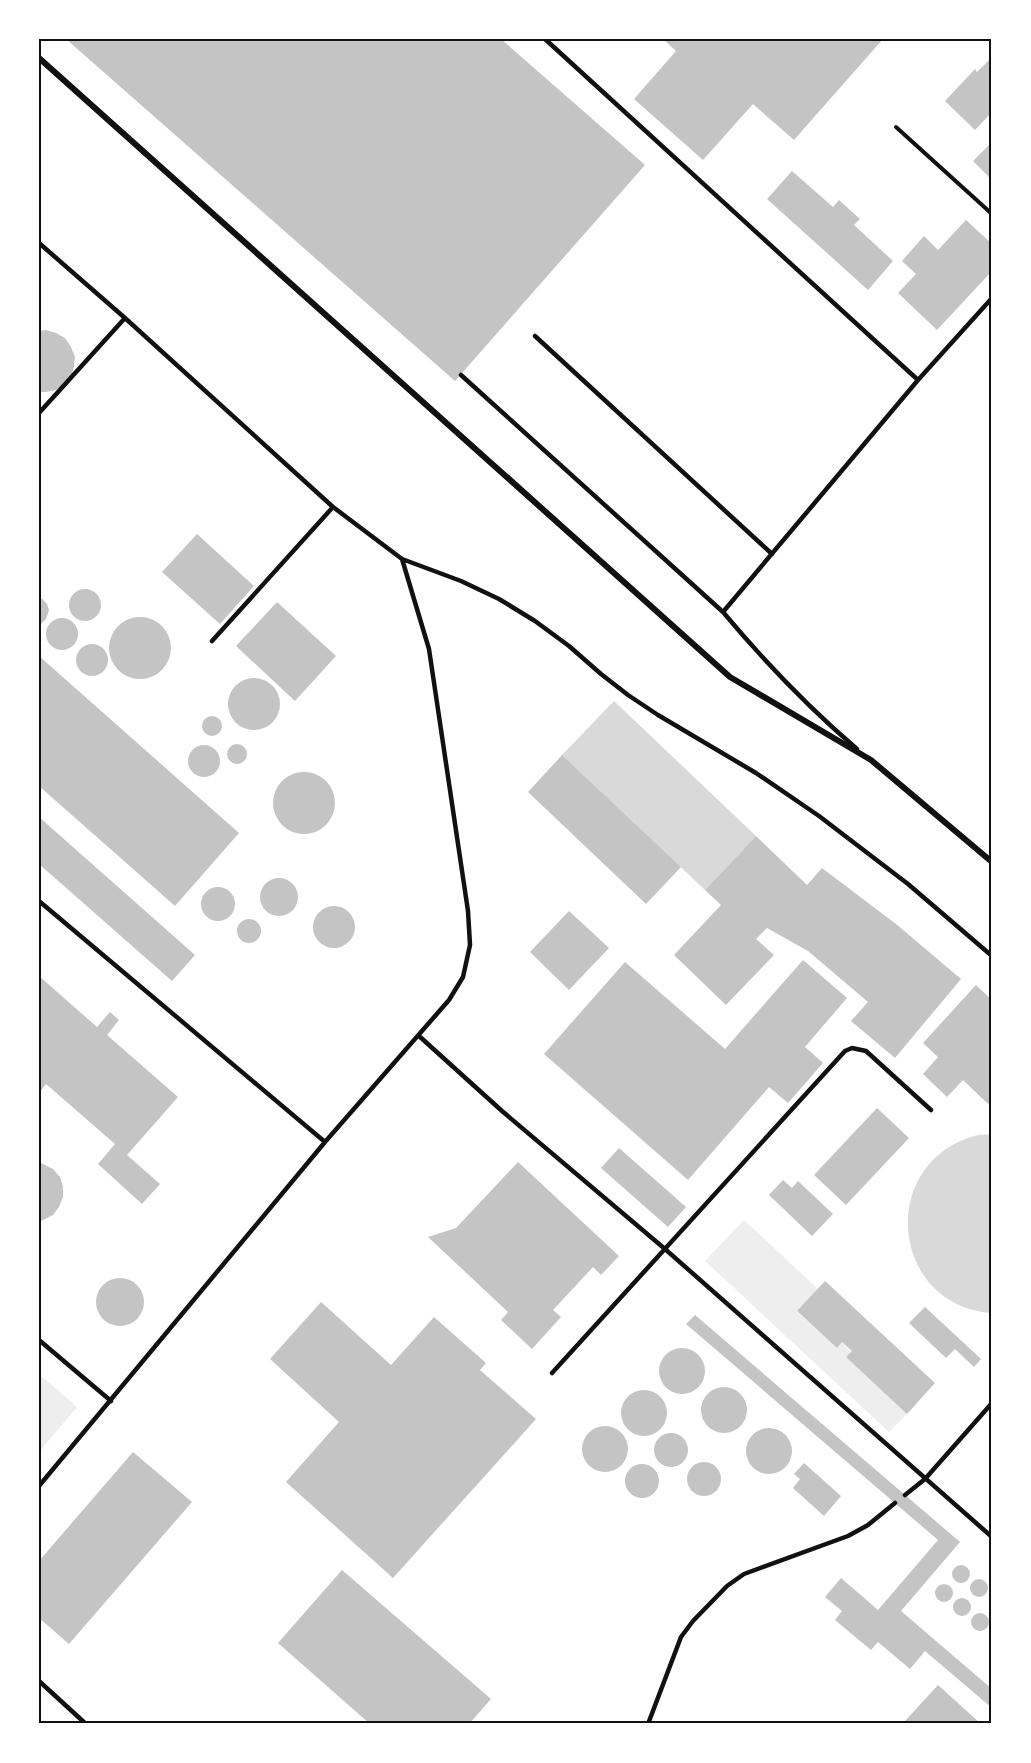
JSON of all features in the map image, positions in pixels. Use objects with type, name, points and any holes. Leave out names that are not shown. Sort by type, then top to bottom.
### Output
[{"type":"street","points":[[39,58],[730,677],[871,760],[992,862]]},
{"type":"lane","points":[[545,39],[918,381]]},
{"type":"lane","points":[[39,243],[333,507],[402,559],[461,581],[499,599],[535,621],[628,695],[756,773],[819,816],[908,884],[992,956]]},
{"type":"lane","points":[[723,612],[918,381],[992,298]]},
{"type":"lane","points":[[39,413],[124,318]]},
{"type":"lane","points":[[535,336],[772,554]]},
{"type":"lane","points":[[461,375],[723,612],[802,699],[871,760]]},
{"type":"lane","points":[[212,641],[333,507]]},
{"type":"lane","points":[[39,1486],[326,1142],[449,1000],[463,977],[470,945],[468,911],[429,649],[402,559]]},
{"type":"lane","points":[[39,901],[326,1142]]},
{"type":"lane","points":[[419,1036],[502,1111],[665,1249],[992,1537]]},
{"type":"lane","points":[[552,1373],[845,1050],[852,1048],[866,1051],[931,1110]]},
{"type":"lane","points":[[39,1340],[111,1401]]},
{"type":"lane","points":[[905,1495],[926,1479],[992,1403]]},
{"type":"lane","points":[[648,1724],[681,1637],[693,1621],[727,1586],[744,1574],[848,1536],[868,1525],[895,1503]]},
{"type":"lane","points":[[39,1682],[86,1724]]},
{"type":"path","points":[[896,127],[992,214]]},
{"type":"shaded area","points":[[614,701],[756,836],[705,890],[562,755]]},
{"type":"shaded area","points":[[992,1134],[992,1313],[958,1305],[933,1286],[916,1261],[908,1232],[910,1202],[922,1174],[943,1151],[974,1136]]},
{"type":"shaded area","points":[[744,1220],[818,1289],[797,1312],[836,1347],[842,1342],[907,1414],[889,1432],[705,1261]]},
{"type":"shaded area","points":[[39,1374],[77,1407],[39,1452]]},
{"type":"building","points":[[66,39],[501,39],[645,165],[455,381]]},
{"type":"building","points":[[663,39],[883,39],[794,140],[753,104],[703,160],[634,99],[676,51]]},
{"type":"building","points":[[992,57],[992,112],[975,130],[945,101],[975,69],[977,72]]},
{"type":"building","points":[[992,142],[992,180],[973,161]]},
{"type":"building","points":[[792,171],[833,207],[839,200],[860,219],[854,225],[893,261],[868,290],[767,199]]},
{"type":"building","points":[[966,220],[992,244],[992,271],[937,330],[898,293],[916,274],[902,261],[924,236],[938,250]]},
{"type":"building","points":[[46,330],[65,338],[75,357],[74,367],[71,377],[56,390],[39,392],[39,331]]},
{"type":"building","points":[[197,534],[254,586],[220,624],[162,572]]},
{"type":"building","points":[[85,589],[96,594],[101,605],[96,616],[85,621],[74,616],[69,605],[74,594]]},
{"type":"building","points":[[39,596],[47,604],[49,610],[46,619],[39,626]]},
{"type":"building","points":[[277,602],[336,656],[295,701],[236,646]]},
{"type":"building","points":[[140,617],[157,622],[162,626],[166,631],[171,648],[166,665],[162,670],[157,674],[140,679],[123,674],[118,670],[114,665],[109,648],[114,631],[118,626],[123,622]]},
{"type":"building","points":[[62,618],[73,623],[78,634],[73,645],[62,650],[51,645],[46,634],[51,623]]},
{"type":"building","points":[[92,644],[103,649],[108,660],[103,671],[92,676],[81,671],[76,660],[81,649]]},
{"type":"building","points":[[39,656],[239,833],[175,906],[39,786]]},
{"type":"building","points":[[249,678],[259,678],[268,682],[276,690],[280,704],[276,718],[268,726],[259,730],[249,730],[240,726],[232,718],[228,709],[228,699],[232,690],[240,682]]},
{"type":"building","points":[[212,716],[219,719],[222,726],[219,733],[212,736],[205,733],[202,726],[205,719]]},
{"type":"building","points":[[237,744],[244,747],[247,754],[244,761],[237,764],[230,761],[227,754],[230,747]]},
{"type":"building","points":[[204,745],[215,750],[220,761],[215,772],[204,777],[193,772],[188,761],[193,750]]},
{"type":"building","points":[[562,755],[681,867],[646,904],[528,792]]},
{"type":"building","points":[[298,772],[310,772],[326,781],[333,791],[335,803],[333,815],[326,825],[310,834],[298,834],[287,829],[278,820],[273,809],[273,797],[278,786],[287,777]]},
{"type":"building","points":[[39,817],[195,955],[172,981],[39,864]]},
{"type":"building","points":[[756,836],[807,885],[822,868],[896,924],[961,979],[895,1058],[851,1021],[868,1002],[808,951],[767,928],[756,939],[774,955],[726,1005],[674,955],[721,905],[705,890]]},
{"type":"building","points":[[279,878],[292,884],[298,897],[292,910],[279,916],[266,910],[260,897],[266,884]]},
{"type":"building","points":[[218,887],[230,892],[235,904],[230,916],[218,921],[206,916],[201,904],[206,892]]},
{"type":"building","points":[[334,906],[342,907],[349,912],[354,919],[354,935],[349,942],[342,947],[334,948],[326,947],[319,942],[314,935],[313,927],[314,919],[319,912],[326,907]]},
{"type":"building","points":[[569,911],[609,948],[569,990],[530,952]]},
{"type":"building","points":[[249,919],[258,922],[261,931],[258,940],[249,943],[240,940],[237,931],[240,922]]},
{"type":"building","points":[[803,960],[847,998],[805,1047],[823,1063],[788,1103],[769,1087],[688,1180],[544,1054],[625,962],[725,1049]]},
{"type":"building","points":[[39,976],[97,1027],[110,1012],[119,1020],[107,1035],[178,1097],[127,1155],[160,1184],[142,1204],[98,1164],[115,1144],[46,1084],[39,1093]]},
{"type":"building","points":[[976,985],[992,1000],[992,1099],[988,1104],[963,1080],[947,1097],[923,1074],[938,1057],[923,1043]]},
{"type":"building","points":[[877,1108],[909,1138],[846,1205],[814,1175]]},
{"type":"building","points":[[619,1148],[686,1207],[668,1227],[601,1168]]},
{"type":"building","points":[[39,1162],[53,1169],[60,1177],[63,1197],[53,1215],[39,1222]]},
{"type":"building","points":[[518,1162],[619,1256],[601,1275],[593,1267],[553,1310],[561,1317],[532,1349],[501,1320],[508,1312],[428,1237],[456,1228]]},
{"type":"building","points":[[783,1180],[792,1188],[798,1181],[833,1214],[812,1236],[769,1195]]},
{"type":"building","points":[[115,1278],[125,1278],[137,1285],[144,1297],[144,1307],[137,1319],[125,1326],[115,1326],[100,1315],[96,1307],[96,1297],[107,1282]]},
{"type":"building","points":[[825,1281],[935,1383],[907,1414],[846,1357],[852,1351],[842,1342],[837,1348],[797,1311]]},
{"type":"building","points":[[321,1302],[391,1365],[434,1317],[486,1363],[480,1370],[536,1419],[393,1578],[286,1482],[339,1422],[270,1359]]},
{"type":"building","points":[[925,1307],[981,1359],[974,1367],[955,1349],[946,1358],[909,1323]]},
{"type":"building","points":[[695,1315],[960,1542],[901,1611],[992,1689],[992,1708],[925,1651],[910,1669],[878,1642],[871,1650],[835,1620],[842,1611],[825,1597],[841,1578],[878,1610],[938,1540],[686,1324]]},
{"type":"building","points":[[682,1348],[698,1355],[705,1371],[698,1387],[682,1394],[666,1387],[659,1371],[666,1355]]},
{"type":"building","points":[[724,1387],[740,1394],[747,1410],[740,1426],[724,1433],[708,1426],[701,1410],[708,1394]]},
{"type":"building","points":[[644,1390],[660,1397],[667,1413],[660,1429],[644,1436],[628,1429],[621,1413],[628,1397]]},
{"type":"building","points":[[605,1426],[621,1433],[628,1449],[621,1465],[605,1472],[589,1465],[582,1449],[589,1433]]},
{"type":"building","points":[[769,1428],[785,1435],[792,1451],[785,1467],[769,1474],[753,1467],[746,1451],[753,1435]]},
{"type":"building","points":[[671,1433],[683,1438],[688,1450],[683,1462],[671,1467],[659,1462],[654,1450],[659,1438]]},
{"type":"building","points":[[133,1452],[192,1502],[69,1644],[39,1618],[39,1561]]},
{"type":"building","points":[[704,1462],[716,1467],[721,1479],[716,1491],[704,1496],[692,1491],[687,1479],[692,1467]]},
{"type":"building","points":[[804,1463],[841,1496],[824,1516],[793,1488],[800,1479],[794,1474]]},
{"type":"building","points":[[642,1464],[654,1469],[659,1481],[654,1493],[642,1498],[630,1493],[625,1481],[630,1469]]},
{"type":"building","points":[[957,1565],[965,1565],[970,1570],[968,1581],[957,1583],[952,1578],[952,1570]]},
{"type":"building","points":[[342,1570],[491,1699],[469,1724],[370,1724],[278,1643]]},
{"type":"building","points":[[975,1579],[983,1579],[988,1584],[986,1595],[975,1597],[970,1592],[970,1584]]},
{"type":"building","points":[[940,1584],[948,1584],[953,1589],[951,1600],[940,1602],[935,1597],[935,1589]]},
{"type":"building","points":[[958,1598],[966,1598],[971,1603],[969,1614],[958,1616],[953,1611],[953,1603]]},
{"type":"building","points":[[976,1613],[984,1613],[989,1618],[987,1629],[976,1631],[971,1626],[971,1618]]},
{"type":"building","points":[[938,1685],[981,1724],[907,1724],[905,1721]]}]
